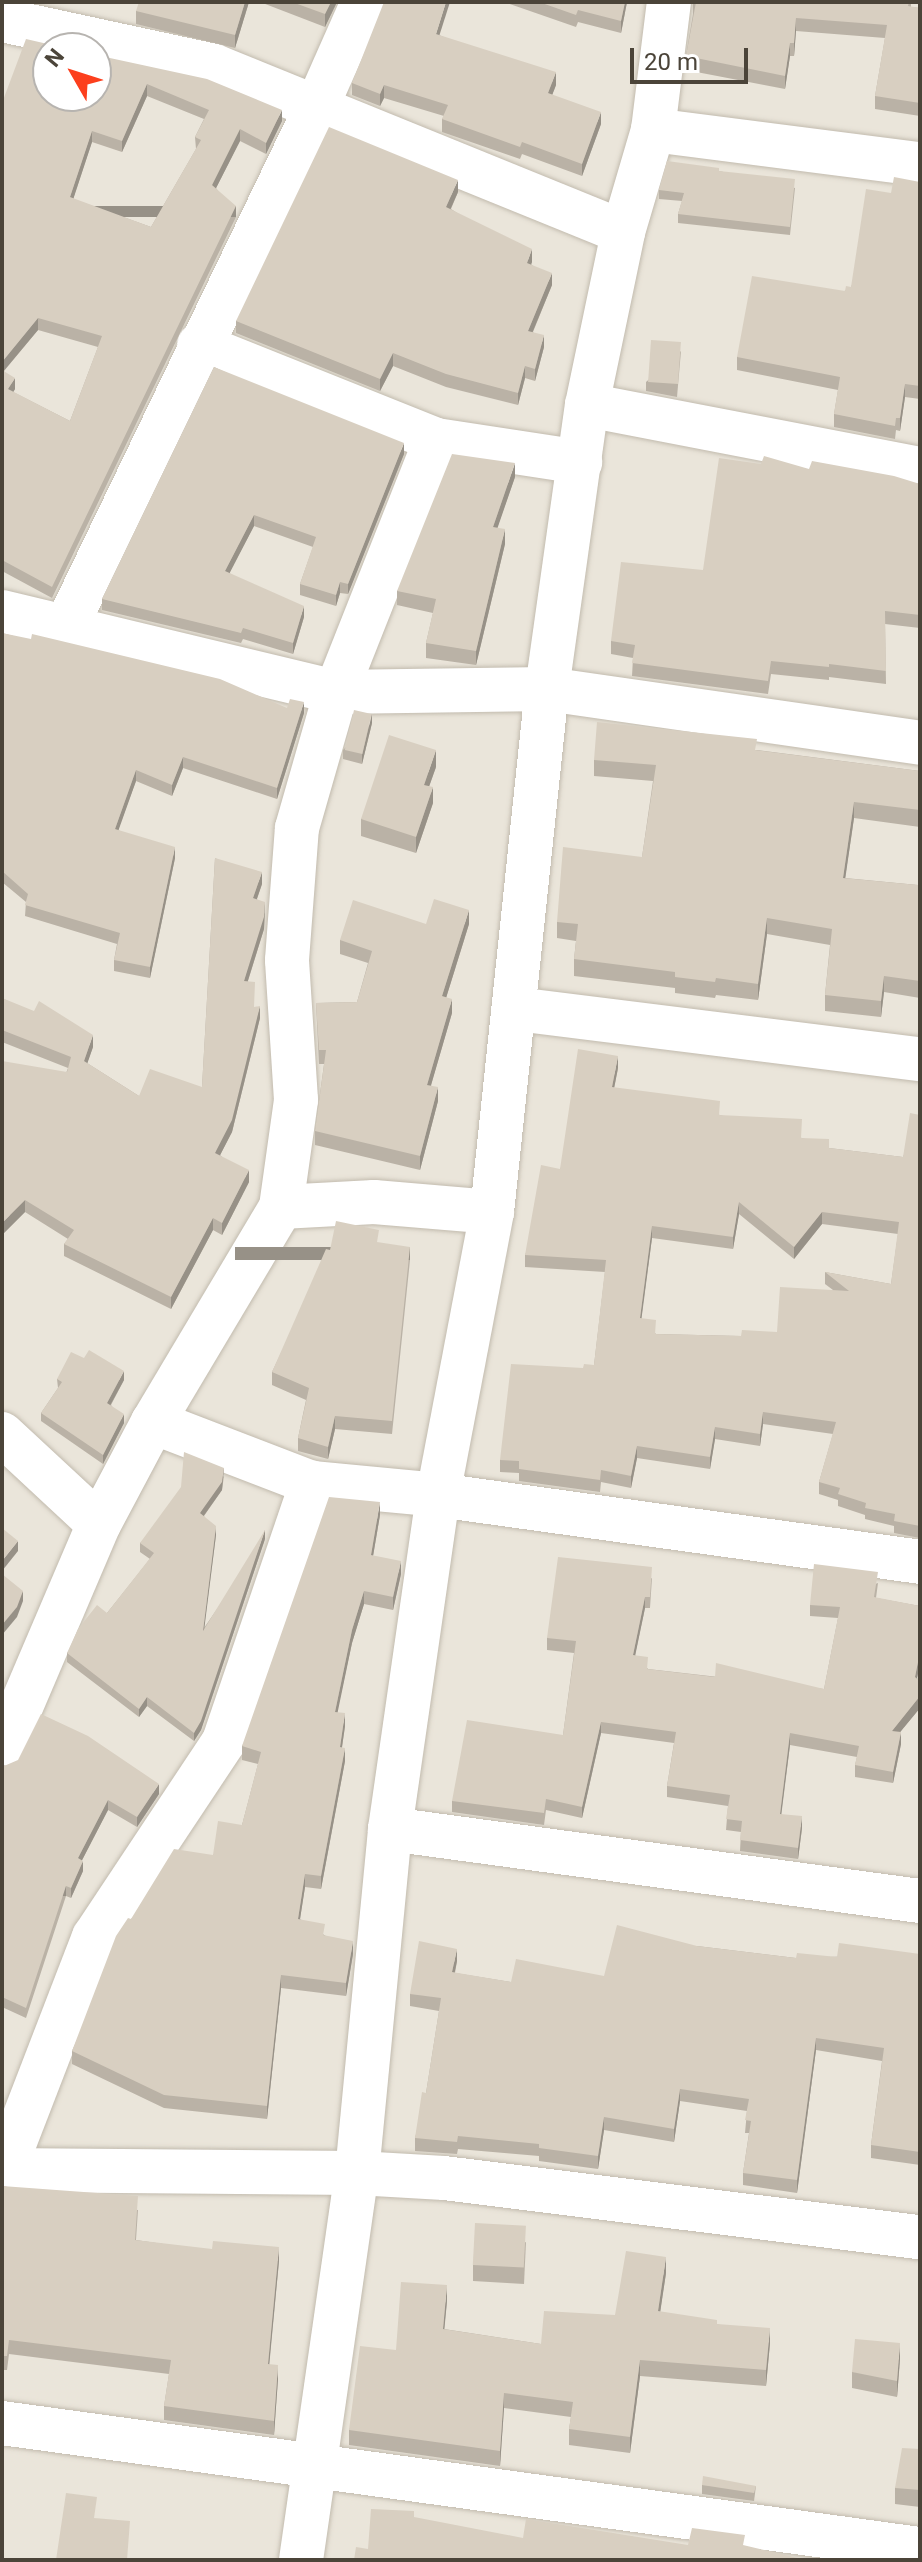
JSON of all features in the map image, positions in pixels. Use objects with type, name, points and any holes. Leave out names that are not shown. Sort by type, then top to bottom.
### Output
[{"type":"street","points":[[67,625],[199,345],[317,106],[363,2]]},
{"type":"street","points":[[301,2560],[357,2173],[390,1829],[438,1495],[492,1212],[516,1009],[547,689],[587,405],[623,232],[653,130],[669,2]]},
{"type":"street","points":[[2,20],[214,66],[623,232]]},
{"type":"street","points":[[653,130],[920,164]]},
{"type":"street","points":[[199,345],[436,440],[580,462]]},
{"type":"street","points":[[587,405],[920,469]]},
{"type":"street","points":[[2,1751],[99,1524],[153,1422],[281,1207],[296,1100],[287,960],[297,828],[336,692],[436,440]]},
{"type":"street","points":[[2,612],[67,625],[218,666],[336,692],[547,689],[920,743]]},
{"type":"street","points":[[516,1009],[920,1059]]},
{"type":"street","points":[[281,1207],[374,1202],[492,1212]]},
{"type":"street","points":[[153,1422],[312,1483],[438,1495],[920,1562]]},
{"type":"street","points":[[2,1434],[99,1524]]},
{"type":"street","points":[[312,1483],[224,1741],[94,1937],[3,2170],[357,2173],[444,2178],[920,2237]]},
{"type":"street","points":[[390,1829],[920,1901]]},
{"type":"street","points":[[2,2423],[920,2549]]},
{"type":"shaded area","points":[[2,2],[920,2],[920,2560],[2,2560]]},
{"type":"building","points":[[139,2],[245,2],[235,35],[136,11]]},
{"type":"building","points":[[292,2],[331,2],[325,14]]},
{"type":"building","points":[[384,2],[446,2],[436,34],[556,72],[548,93],[601,112],[582,164],[522,142],[520,147],[442,119],[448,105],[384,85],[380,94],[352,83]]},
{"type":"building","points":[[539,2],[625,2],[621,21],[578,10],[576,15]]},
{"type":"building","points":[[696,2],[909,2],[908,6],[920,8],[920,103],[875,96],[887,25],[796,18],[794,43],[790,43],[785,76],[686,56]]},
{"type":"building","points":[[26,39],[32,40],[32,112],[112,112],[112,58],[207,79],[282,110],[266,143],[240,129],[212,185],[236,206],[52,587],[2,560],[2,370],[15,378],[8,389],[70,421],[102,336],[38,318],[2,362],[2,103]],"holes":[[[147,84],[209,110],[195,137],[201,140],[151,227],[70,197],[92,131],[122,141]]]},
{"type":"building","points":[[329,127],[458,180],[446,207],[532,249],[527,263],[552,273],[528,331],[544,335],[535,369],[525,366],[518,393],[446,374],[393,353],[380,379],[236,321]]},
{"type":"building","points":[[667,161],[719,168],[719,171],[795,179],[790,227],[678,214],[684,193],[659,190]]},
{"type":"building","points":[[894,177],[920,182],[920,386],[905,384],[900,418],[896,418],[895,426],[834,414],[840,377],[737,357],[752,276],[845,291],[846,286],[851,287],[866,189],[891,193]]},
{"type":"building","points":[[651,340],[681,342],[678,384],[648,382]]},
{"type":"building","points":[[214,367],[404,443],[348,584],[340,582],[336,595],[300,584],[316,537],[254,515],[225,571],[304,606],[293,643],[243,628],[241,633],[102,599]]},
{"type":"building","points":[[452,454],[515,463],[493,527],[505,529],[476,651],[426,643],[436,599],[397,591]]},
{"type":"building","points":[[764,456],[809,469],[812,461],[894,476],[920,484],[920,615],[885,611],[886,671],[771,661],[768,681],[632,663],[635,645],[611,641],[621,562],[703,570],[719,458],[761,464]]},
{"type":"building","points":[[2,633],[31,639],[32,634],[220,679],[287,708],[290,699],[304,702],[277,788],[183,757],[172,785],[136,770],[115,829],[175,847],[150,967],[114,960],[120,933],[25,905],[28,894],[2,871]]},
{"type":"building","points":[[354,710],[372,714],[362,754],[345,750]]},
{"type":"building","points":[[597,722],[757,739],[755,750],[920,771],[920,810],[854,802],[843,878],[918,885],[920,872],[920,981],[884,976],[881,1001],[825,995],[832,929],[767,918],[758,984],[716,978],[715,982],[675,977],[675,972],[574,959],[578,924],[557,922],[563,847],[642,857],[656,765],[594,760]]},
{"type":"building","points":[[389,735],[436,750],[424,785],[433,787],[416,837],[361,819]]},
{"type":"building","points":[[215,858],[262,872],[253,898],[265,902],[264,917],[244,981],[255,982],[254,1007],[260,1006],[232,1120],[215,1153],[249,1170],[222,1223],[213,1218],[171,1297],[64,1244],[74,1230],[25,1200],[2,1223],[2,1061],[67,1072],[71,1057],[2,1030],[2,998],[34,1011],[39,1001],[93,1035],[84,1061],[139,1096],[150,1069],[202,1087]]},
{"type":"building","points":[[434,899],[469,910],[442,996],[452,999],[427,1085],[438,1087],[420,1156],[315,1131],[326,1050],[319,1050],[316,1003],[357,1002],[372,951],[340,940],[353,900],[426,924]]},
{"type":"building","points":[[578,1049],[618,1056],[612,1087],[720,1101],[719,1115],[802,1119],[801,1138],[829,1139],[829,1148],[903,1157],[910,1113],[920,1115],[920,1526],[894,1521],[895,1514],[865,1508],[866,1503],[838,1494],[840,1488],[819,1482],[836,1422],[763,1412],[760,1434],[715,1427],[710,1457],[637,1446],[631,1476],[601,1470],[600,1480],[519,1469],[519,1461],[500,1460],[511,1364],[583,1368],[584,1364],[594,1365],[606,1260],[525,1255],[541,1165],[560,1169]],"holes":[[[739,1202],[794,1247],[822,1212],[899,1222],[891,1284],[825,1272],[849,1291],[780,1287],[777,1332],[742,1330],[741,1336],[655,1334],[656,1320],[640,1318],[652,1226],[733,1237]]]},
{"type":"building","points":[[336,1221],[379,1230],[377,1242],[410,1247],[392,1421],[335,1416],[328,1447],[298,1438],[309,1388],[272,1372],[326,1249],[330,1250]]},
{"type":"building","points":[[89,1350],[124,1371],[107,1403],[124,1414],[103,1455],[41,1413],[62,1382],[57,1379],[71,1352],[84,1358]]},
{"type":"building","points":[[184,1452],[224,1468],[222,1482],[200,1513],[216,1526],[203,1631],[265,1530],[201,1721],[194,1733],[147,1697],[139,1709],[67,1653],[78,1629],[97,1605],[107,1613],[154,1553],[140,1543],[181,1487]]},
{"type":"building","points":[[329,1497],[380,1502],[371,1555],[401,1561],[393,1597],[364,1591],[352,1630],[335,1712],[345,1713],[340,1747],[345,1748],[321,1876],[305,1874],[298,1919],[325,1924],[323,1935],[353,1941],[346,1983],[281,1975],[267,2106],[164,2095],[72,2051],[116,1936],[128,1918],[131,1919],[174,1849],[213,1855],[218,1821],[242,1825],[261,1752],[242,1746]]},
{"type":"building","points":[[2,1528],[18,1541],[2,1561]]},
{"type":"building","points":[[558,1557],[652,1567],[650,1597],[645,1597],[633,1655],[648,1657],[647,1669],[715,1677],[716,1663],[824,1689],[840,1607],[810,1605],[814,1564],[878,1572],[874,1597],[920,1606],[920,1652],[915,1677],[920,1681],[920,1696],[892,1731],[901,1732],[893,1772],[855,1765],[859,1746],[790,1733],[780,1814],[802,1816],[798,1848],[740,1840],[742,1821],[726,1819],[730,1795],[667,1786],[676,1732],[601,1722],[582,1807],[546,1799],[544,1813],[452,1801],[467,1720],[563,1735],[576,1641],[547,1638]]},
{"type":"building","points":[[2,1574],[23,1591],[17,1607],[2,1625]]},
{"type":"building","points":[[41,1714],[88,1736],[159,1784],[137,1817],[108,1800],[78,1858],[83,1861],[71,1888],[66,1886],[26,2008],[2,1997],[2,1765],[18,1760]]},
{"type":"building","points":[[617,1925],[697,1946],[796,1958],[797,1953],[837,1957],[839,1943],[920,1954],[920,2152],[871,2145],[884,2048],[816,2038],[797,2180],[743,2173],[751,2121],[745,2120],[749,2099],[680,2089],[674,2129],[604,2117],[598,2156],[539,2148],[539,2144],[458,2136],[457,2142],[415,2138],[422,2092],[426,2093],[441,1998],[410,1994],[419,1941],[457,1949],[452,1972],[511,1982],[516,1959],[604,1976]]},
{"type":"building","points":[[2,2186],[138,2196],[135,2240],[212,2249],[213,2241],[279,2247],[268,2364],[278,2365],[274,2421],[164,2406],[171,2360],[9,2340],[7,2356],[2,2356]]},
{"type":"building","points":[[475,2223],[526,2226],[524,2268],[473,2265]]},
{"type":"building","points":[[626,2251],[666,2257],[658,2311],[717,2320],[717,2324],[770,2328],[766,2370],[640,2360],[630,2437],[569,2429],[573,2402],[504,2393],[500,2451],[349,2430],[360,2346],[396,2350],[401,2282],[447,2285],[443,2329],[541,2344],[544,2311],[615,2315]]},
{"type":"building","points":[[855,2339],[900,2343],[897,2381],[852,2372]]},
{"type":"building","points":[[902,2448],[920,2449],[920,2490],[895,2488]]},
{"type":"building","points":[[703,2476],[756,2486],[754,2493],[702,2485]]},
{"type":"building","points":[[66,2493],[97,2497],[94,2518],[130,2521],[127,2560],[56,2560]]},
{"type":"building","points":[[371,2509],[414,2511],[414,2517],[523,2538],[526,2519],[688,2545],[692,2528],[745,2535],[743,2545],[806,2560],[354,2560],[356,2547],[368,2549]]}]
